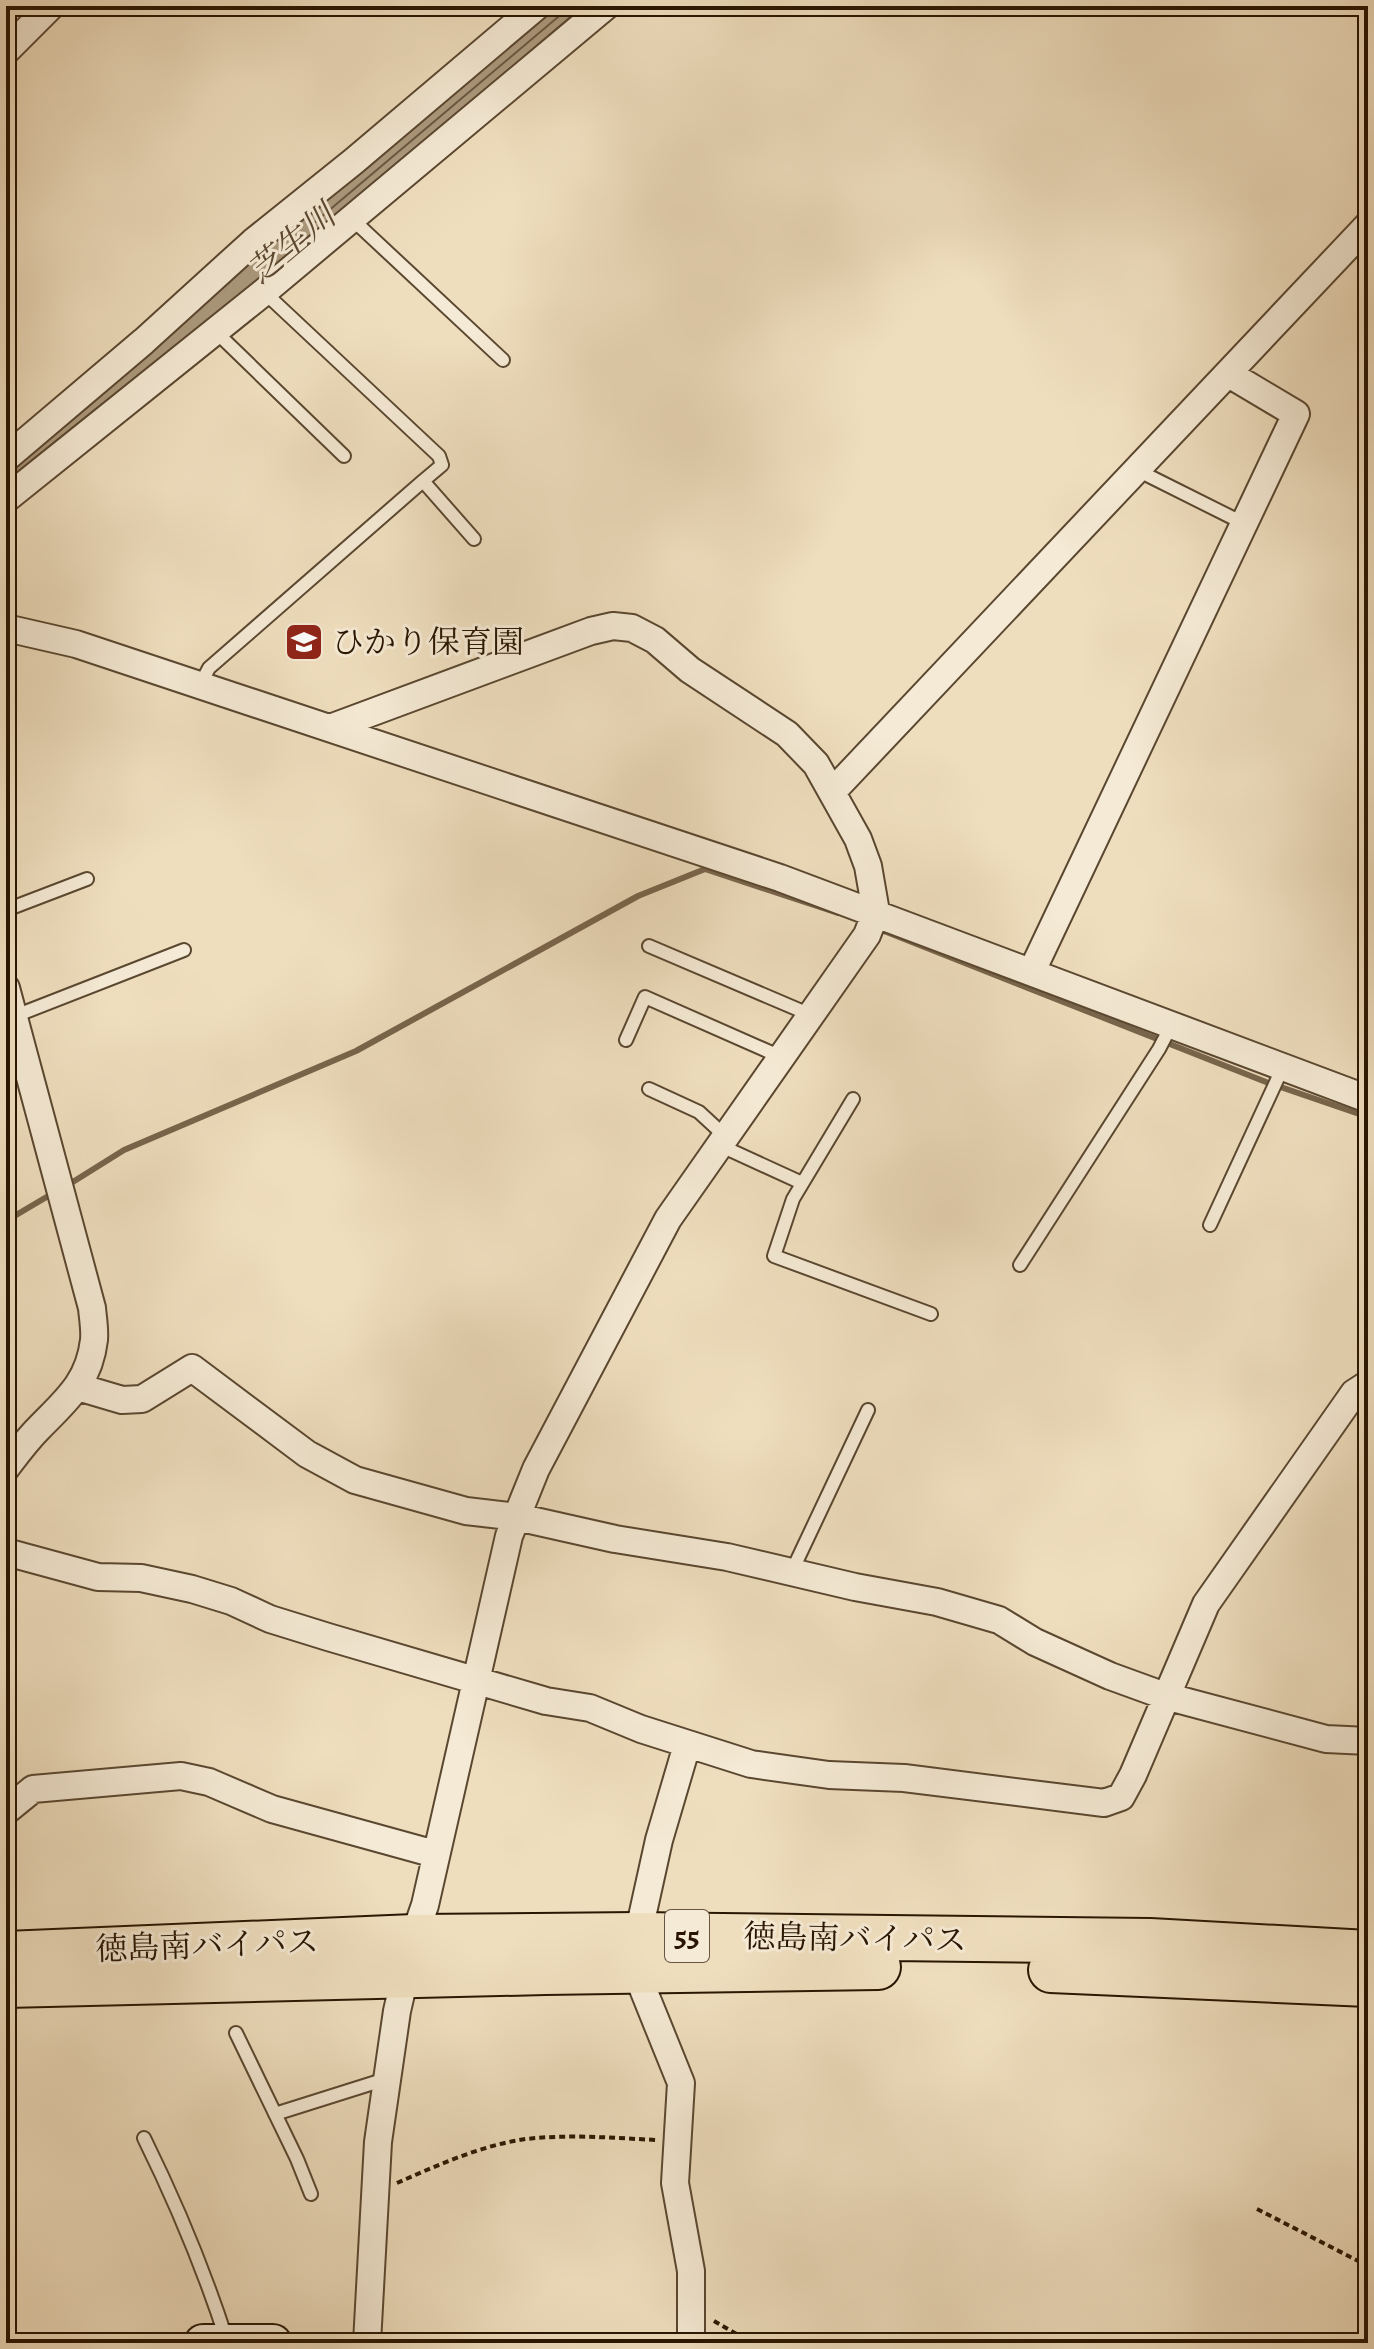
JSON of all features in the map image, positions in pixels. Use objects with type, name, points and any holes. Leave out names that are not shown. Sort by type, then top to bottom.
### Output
[{"type":"highway","name":"徳島南バイパス","points":[[6,1954],[409,1956],[1150,1941],[1368,1953]]},
{"type":"highway","name":"徳島南バイパス","points":[[640,1953],[1368,1984]]},
{"type":"highway","name":"徳島南バイパス","points":[[6,1985],[409,1956]]},
{"type":"main road","points":[[215,2342],[273,2343]]},
{"type":"street","points":[[6,51],[51,6]]},
{"type":"street","points":[[6,458],[144,341],[253,242],[537,6]]},
{"type":"street","points":[[6,499],[264,292],[606,6]]},
{"type":"street","points":[[833,791],[1368,225]]},
{"type":"street","points":[[1032,971],[1296,414],[1229,374]]},
{"type":"street","points":[[330,728],[591,631],[613,626],[632,628],[655,640],[690,670],[787,734],[816,764],[858,839],[868,866],[872,923],[668,1219],[536,1469],[509,1536],[425,1905],[409,1956],[386,2079],[378,2142],[367,2343]]},
{"type":"street","points":[[6,628],[76,644],[780,878],[872,923],[1032,971],[1165,1037],[1278,1078],[1368,1099]]},
{"type":"street","points":[[6,988],[92,1308],[94,1339],[88,1368],[78,1387],[6,1468]]},
{"type":"street","points":[[78,1387],[122,1400],[142,1399],[192,1368],[307,1454],[355,1480],[466,1511],[517,1517],[937,1602],[999,1620],[1110,1676],[1165,1696],[1326,1739],[1368,1741]]},
{"type":"street","points":[[6,1552],[98,1577],[141,1578],[192,1589],[231,1601],[270,1619],[476,1681],[546,1701],[590,1708],[687,1745],[751,1764],[829,1775],[904,1778],[1104,1803],[1121,1797],[1133,1775],[1206,1604],[1354,1393],[1368,1384]]},
{"type":"street","points":[[687,1745],[659,1840],[640,1953],[643,1989],[681,2083],[675,2183],[691,2271],[692,2330]]},
{"type":"street","points":[[6,1811],[33,1789],[181,1776],[209,1782],[272,1809],[435,1854]]},
{"type":"lane","points":[[352,219],[503,360]]},
{"type":"lane","points":[[200,685],[209,668],[442,465],[439,456],[264,292]]},
{"type":"lane","points":[[215,331],[344,456]]},
{"type":"lane","points":[[1137,470],[1245,524]]},
{"type":"lane","points":[[423,481],[474,539]]},
{"type":"lane","points":[[6,910],[87,879]]},
{"type":"lane","points":[[649,946],[811,1015]]},
{"type":"lane","points":[[15,1016],[184,950]]},
{"type":"lane","points":[[626,1040],[645,997],[781,1057]]},
{"type":"lane","points":[[1020,1265],[1165,1037]]},
{"type":"lane","points":[[1210,1225],[1278,1078]]},
{"type":"lane","points":[[649,1089],[699,1112],[722,1141],[802,1183]]},
{"type":"lane","points":[[853,1099],[793,1199],[774,1256],[931,1314]]},
{"type":"lane","points":[[792,1571],[868,1410]]},
{"type":"lane","points":[[236,2033],[311,2194]]},
{"type":"lane","points":[[275,2114],[386,2079]]},
{"type":"lane","points":[[144,2138],[183,2217],[208,2282],[215,2342]]},
{"type":"path","points":[[377,2192],[473,2152],[524,2140],[574,2136],[677,2141]]},
{"type":"path","points":[[1257,2209],[1368,2266]]},
{"type":"path","points":[[692,2330],[703,2317],[752,2343]]},
{"type":"water","name":"芝生川","points":[[544,6],[583,6],[381,179],[6,488],[6,462]]},
{"type":"waterway","points":[[68,1185],[124,1150],[356,1051],[638,896],[705,869],[838,913]]},
{"type":"waterway","points":[[879,929],[1266,1082],[1368,1117]]},
{"type":"waterway","points":[[6,1221],[55,1192]]},
{"type":"place","name":"ひかり保育園","points":[[304,642]]}]
